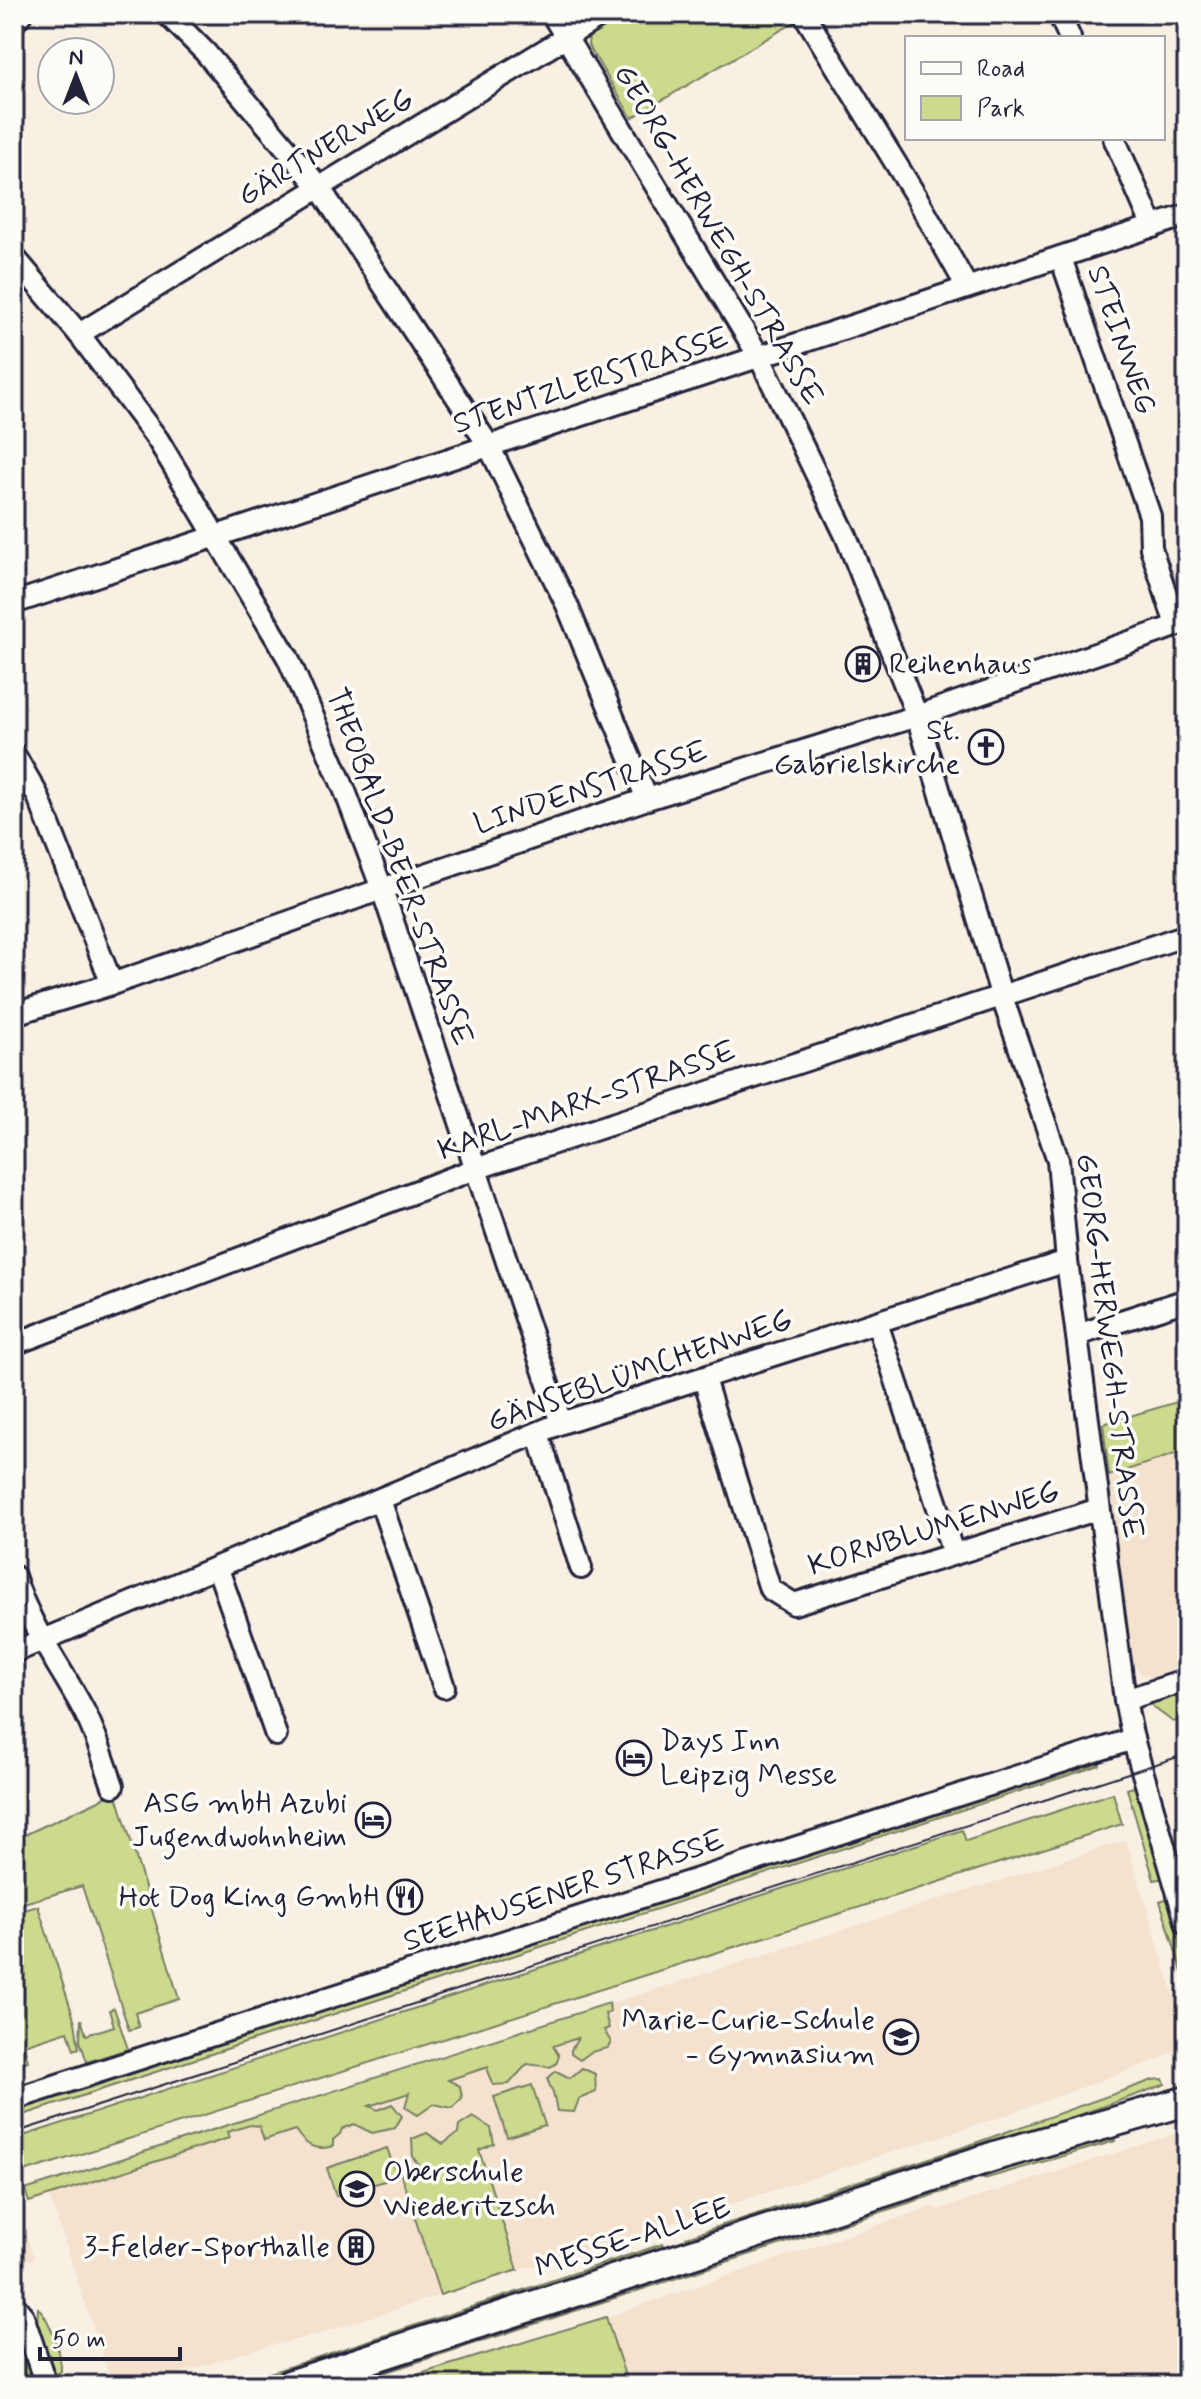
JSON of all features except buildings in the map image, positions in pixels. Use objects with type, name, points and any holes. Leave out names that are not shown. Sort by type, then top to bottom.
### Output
[{"type":"main road","name":"MESSE-ALLEE","points":[[998,2155],[1187,2084]]},
{"type":"main road","name":"MESSE-ALLEE","points":[[289,2385],[998,2155],[1187,2101]]},
{"type":"street","points":[[14,23],[21,14]]},
{"type":"street","points":[[167,14],[205,52],[319,187],[489,446],[567,605],[647,799]]},
{"type":"street","name":"GEORG-HERWEGH-STRASSE","points":[[552,14],[760,358],[846,536],[917,716],[1001,994],[1058,1160],[1067,1261],[1125,1700],[1133,1739],[1187,1925]]},
{"type":"street","name":"GÄRTNERWEG","points":[[79,334],[604,14]]},
{"type":"street","points":[[804,14],[917,198],[967,287]]},
{"type":"street","points":[[1059,14],[1069,36]]},
{"type":"street","points":[[1115,140],[1153,227]]},
{"type":"street","name":"STENTZLERSTRASSE","points":[[14,603],[1187,215]]},
{"type":"street","name":"THEOBALD-BEER-STRASSE","points":[[14,257],[79,334],[158,440],[288,658],[345,791],[382,889],[561,1423]]},
{"type":"street","name":"STEINWEG","points":[[1061,258],[1150,516],[1151,548],[1182,624]]},
{"type":"street","name":"LINDENSTRASSE","points":[[14,1014],[112,984],[647,799],[917,716],[1182,624]]},
{"type":"street","points":[[14,754],[37,794],[112,984]]},
{"type":"street","name":"KARL-MARX-STRASSE","points":[[14,1344],[475,1169],[1187,935]]},
{"type":"street","name":"GÄNSEBLÜMCHENWEG","points":[[14,1652],[561,1423],[1067,1261]]},
{"type":"street","points":[[1077,1335],[1187,1300]]},
{"type":"street","points":[[877,1323],[953,1553]]},
{"type":"street","name":"KORNBLUMENWEG","points":[[704,1379],[770,1589],[794,1604],[1099,1509]]},
{"type":"street","points":[[538,1433],[581,1568]]},
{"type":"street","points":[[380,1500],[444,1687]]},
{"type":"street","points":[[218,1569],[276,1735]]},
{"type":"street","points":[[14,1576],[23,1606],[41,1641],[85,1713],[113,1786]]},
{"type":"street","points":[[1125,1700],[1187,1680]]},
{"type":"street","name":"SEEHAUSENER STRASSE","points":[[14,2099],[1133,1739]]},
{"type":"street","points":[[14,2305],[23,2316],[46,2385]]},
{"type":"shaded area","points":[[1187,1450],[1187,1665],[1152,1677],[1142,1674],[1131,1661],[1109,1476]]},
{"type":"shaded area","points":[[1126,1840],[1185,2031],[1183,2043],[1160,2059],[1001,2117],[316,2335],[256,2349],[143,2385],[109,2375],[45,2183]]},
{"type":"shaded area","points":[[1187,2130],[1187,2384],[628,2385],[606,2317],[934,2206],[937,2210]]},
{"type":"shaded area","points":[[14,2203],[34,2258],[14,2265]]},
{"type":"green space","points":[[625,14],[797,14],[800,19],[632,118],[588,45],[589,37]]},
{"type":"green space","points":[[1187,1399],[1187,1450],[1109,1476],[1103,1424]]},
{"type":"green space","points":[[1187,1688],[1187,1718],[1173,1722],[1153,1707],[1150,1700]]},
{"type":"green space","points":[[1098,1758],[1100,1765],[14,2118],[14,2108]]},
{"type":"green space","points":[[1137,1786],[1164,1878],[1154,1880],[1127,1789]]},
{"type":"green space","points":[[116,1792],[179,1999],[135,2013],[139,2027],[129,2030],[82,1886],[14,1906],[14,1840]]},
{"type":"green space","points":[[1113,1793],[1122,1824],[18,2174],[14,2161],[14,2139],[962,1830],[966,1841]]},
{"type":"green space","points":[[1169,1898],[1187,1957],[1187,1988],[1160,1901]]},
{"type":"green space","points":[[38,1906],[75,2022],[79,2048],[74,2050],[68,2031],[24,2045],[28,2061],[19,2065],[14,2050],[14,1913]]},
{"type":"green space","points":[[609,2003],[610,2012],[605,2014],[609,2028],[604,2030],[611,2042],[608,2048],[591,2052],[580,2060],[571,2054],[578,2038],[553,2046],[559,2056],[556,2064],[550,2067],[527,2064],[509,2084],[493,2085],[488,2067],[448,2080],[460,2086],[462,2098],[452,2108],[434,2104],[418,2115],[405,2107],[409,2093],[369,2106],[378,2110],[392,2104],[402,2116],[395,2128],[372,2133],[354,2124],[342,2129],[333,2140],[333,2146],[316,2148],[295,2130],[264,2140],[259,2126],[250,2125],[227,2132],[229,2138],[29,2202],[25,2190]]},
{"type":"green space","points":[[114,2008],[128,2049],[87,2062],[80,2041],[81,2019],[86,2035],[114,2026],[109,2010]]},
{"type":"green space","points":[[582,2068],[595,2074],[596,2092],[579,2099],[574,2112],[557,2111],[547,2079],[556,2071],[570,2078]]},
{"type":"green space","points":[[1163,2079],[1165,2084],[1161,2086],[967,2154],[691,2244],[686,2237],[961,2148],[1153,2080]]},
{"type":"green space","points":[[532,2085],[545,2125],[507,2137],[494,2097]]},
{"type":"green space","points":[[473,2117],[491,2128],[494,2144],[479,2150],[518,2270],[440,2295],[401,2175],[423,2168],[413,2158],[412,2139],[427,2133],[443,2144],[458,2133],[459,2126]]},
{"type":"green space","points":[[1112,2133],[1115,2141],[984,2179],[984,2170]]},
{"type":"green space","points":[[387,2148],[397,2177],[336,2196],[327,2168]]},
{"type":"green space","points":[[968,2176],[971,2183],[346,2385],[321,2385]]},
{"type":"green space","points":[[663,2244],[663,2253],[258,2385],[233,2385]]},
{"type":"green space","points":[[38,2308],[57,2347],[61,2371],[56,2375],[37,2324]]},
{"type":"green space","points":[[606,2317],[628,2385],[384,2385]]},
{"type":"green space","points":[[14,2325],[32,2384],[21,2380]]},
{"type":"tram line","points":[[14,2133],[1187,1754]]},
{"type":"place","name":"Reihenhaus","points":[[863,664]]},
{"type":"place","name":"St. Gabrielskirche","points":[[986,747]]},
{"type":"place","name":"Days Inn Leipzig Messe","points":[[634,1758]]},
{"type":"place","name":"ASG mbH Azubi Jugendwohnheim","points":[[373,1820]]},
{"type":"place","name":"Hot Dog King GmbH","points":[[405,1897]]},
{"type":"place","name":"Marie-Curie-Schule - Gymnasium","points":[[901,2037]]},
{"type":"place","name":"Oberschule Wiederitzsch","points":[[357,2189]]},
{"type":"place","name":"3-Felder-Sporthalle","points":[[356,2247]]}]
